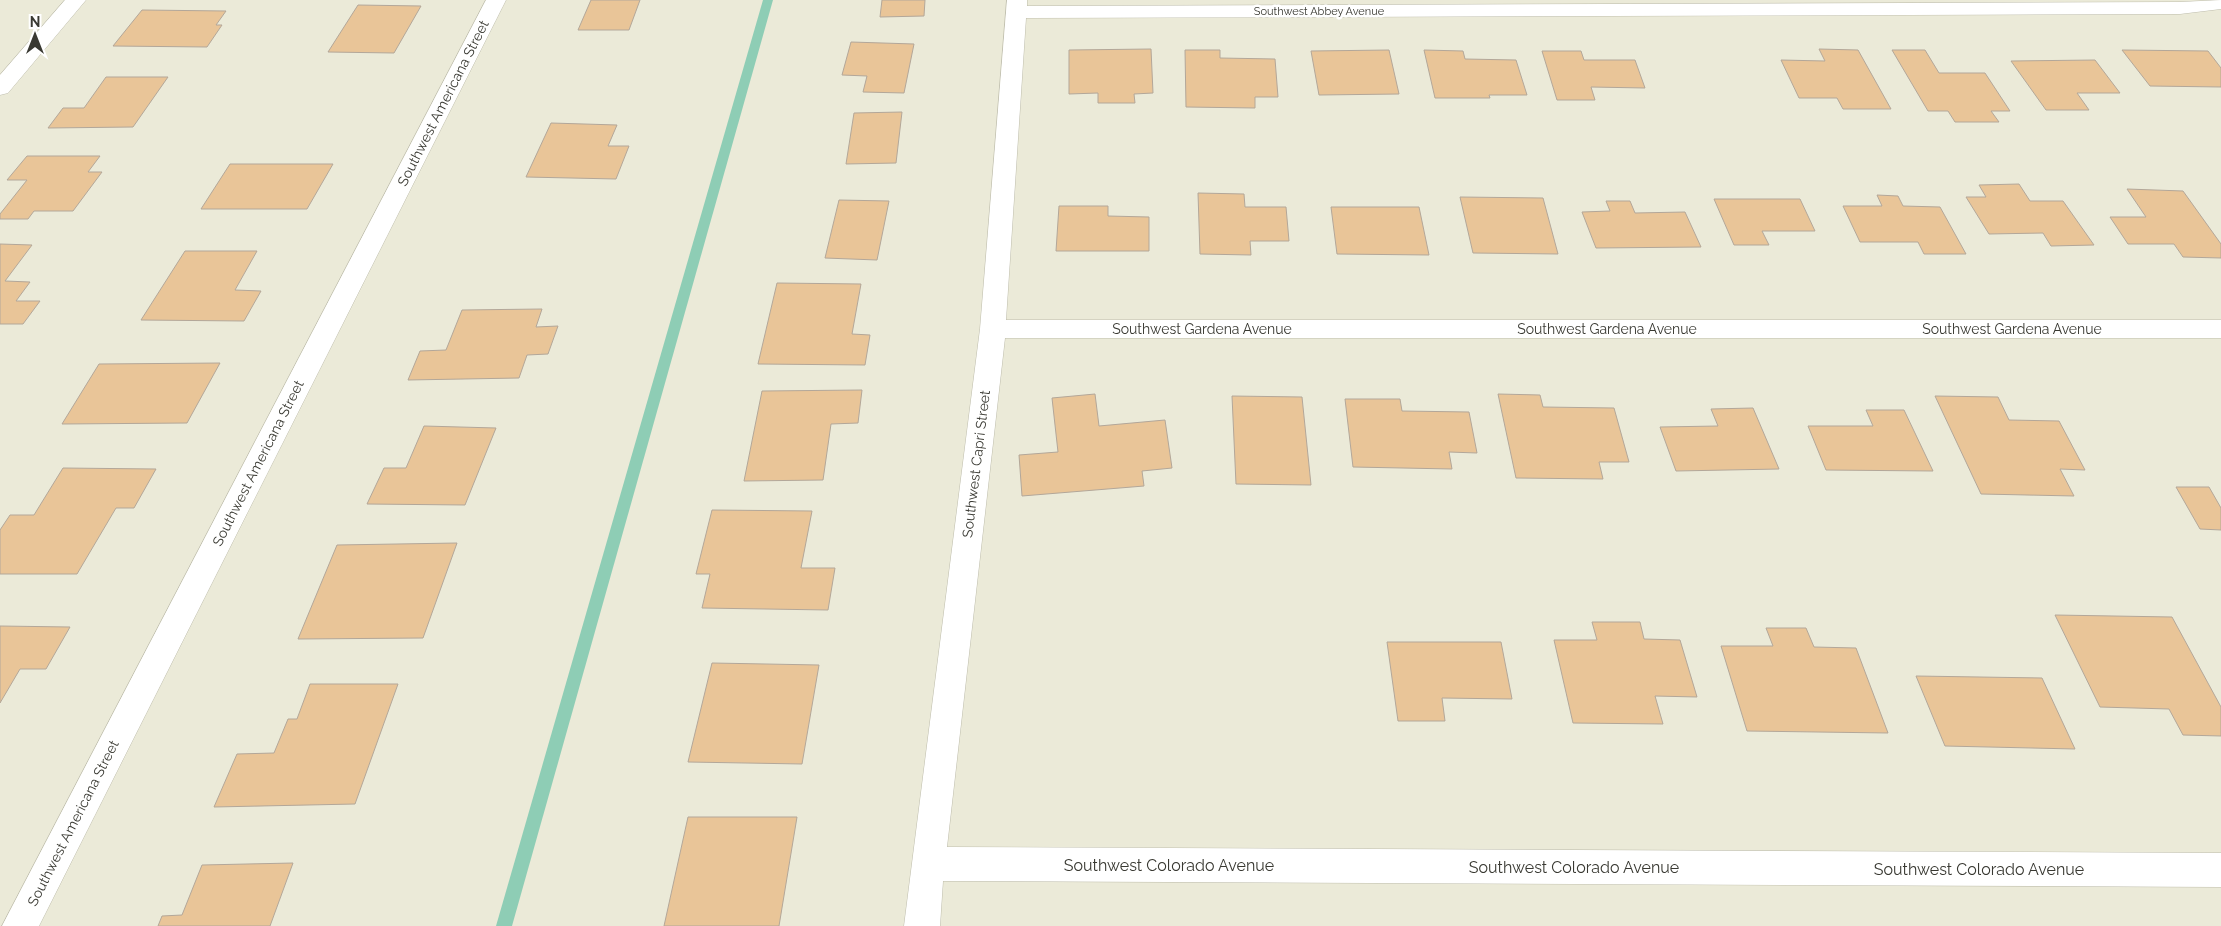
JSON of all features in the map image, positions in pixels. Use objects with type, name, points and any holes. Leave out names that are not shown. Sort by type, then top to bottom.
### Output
[{"type":"street","points":[[0,88],[76,0]]},
{"type":"street","name":"Southwest Americana Street","points":[[20,926],[496,0]]},
{"type":"street","name":"Southwest Abbey Avenue","points":[[1017,6],[2180,8],[2221,3]]},
{"type":"street","name":"Southwest Capri Street","points":[[922,926],[993,329],[1017,6]]},
{"type":"street","name":"Southwest Gardena Avenue","points":[[993,329],[2221,329]]},
{"type":"street","name":"Southwest Colorado Avenue","points":[[928,864],[2221,870]]},
{"type":"building","points":[[591,0],[640,0],[629,30],[578,30]]},
{"type":"building","points":[[882,0],[925,0],[924,16],[880,17]]},
{"type":"building","points":[[358,5],[421,6],[394,53],[328,52]]},
{"type":"building","points":[[142,10],[226,11],[216,25],[222,25],[207,47],[113,46]]},
{"type":"building","points":[[851,42],[914,44],[904,93],[863,92],[867,76],[842,75]]},
{"type":"building","points":[[1151,49],[1153,93],[1134,94],[1135,103],[1098,103],[1098,93],[1069,94],[1069,50]]},
{"type":"building","points":[[1819,49],[1858,50],[1891,109],[1843,109],[1837,98],[1799,98],[1781,60],[1825,61]]},
{"type":"building","points":[[1185,50],[1220,50],[1220,58],[1275,59],[1278,97],[1255,97],[1255,108],[1186,107]]},
{"type":"building","points":[[1389,50],[1399,94],[1319,95],[1311,51]]},
{"type":"building","points":[[1424,50],[1463,51],[1465,59],[1516,60],[1527,95],[1489,95],[1490,98],[1435,98]]},
{"type":"building","points":[[1892,50],[1925,50],[1939,73],[1985,73],[2010,111],[1991,111],[1999,122],[1955,122],[1948,111],[1928,111]]},
{"type":"building","points":[[2122,50],[2208,51],[2221,68],[2221,87],[2150,86]]},
{"type":"building","points":[[1542,51],[1581,51],[1584,60],[1635,60],[1645,88],[1591,87],[1595,100],[1557,100]]},
{"type":"building","points":[[2095,60],[2120,93],[2077,93],[2089,110],[2046,110],[2011,61]]},
{"type":"building","points":[[106,77],[168,77],[133,127],[48,128],[63,108],[84,108]]},
{"type":"building","points":[[902,112],[896,163],[846,164],[854,113]]},
{"type":"building","points":[[551,123],[617,125],[608,146],[629,146],[616,179],[526,177]]},
{"type":"building","points":[[27,156],[100,156],[88,172],[102,172],[73,211],[34,211],[28,219],[0,219],[0,214],[27,180],[7,180]]},
{"type":"building","points":[[230,164],[333,164],[307,209],[201,209]]},
{"type":"building","points":[[2019,184],[2030,201],[2063,201],[2094,245],[2051,246],[2043,233],[1989,234],[1966,197],[1986,197],[1979,185]]},
{"type":"building","points":[[2127,189],[2183,191],[2221,244],[2221,258],[2183,257],[2174,244],[2128,244],[2110,217],[2146,217]]},
{"type":"building","points":[[1198,193],[1244,194],[1245,207],[1286,207],[1289,241],[1250,241],[1251,255],[1200,254]]},
{"type":"building","points":[[1877,195],[1898,196],[1903,206],[1940,207],[1966,254],[1924,254],[1918,242],[1860,242],[1843,206],[1882,206]]},
{"type":"building","points":[[1460,197],[1543,198],[1558,254],[1473,253]]},
{"type":"building","points":[[1714,199],[1800,199],[1815,231],[1762,231],[1769,245],[1734,245]]},
{"type":"building","points":[[839,200],[889,201],[877,260],[825,258]]},
{"type":"building","points":[[1606,201],[1630,201],[1635,213],[1685,212],[1701,247],[1596,248],[1582,212],[1610,211]]},
{"type":"building","points":[[1059,206],[1108,206],[1108,216],[1149,217],[1149,251],[1056,251]]},
{"type":"building","points":[[1331,207],[1419,207],[1429,255],[1337,254]]},
{"type":"building","points":[[0,244],[32,245],[5,281],[30,282],[16,301],[40,301],[23,324],[0,324]]},
{"type":"building","points":[[185,251],[257,251],[235,290],[261,291],[244,321],[141,320]]},
{"type":"building","points":[[777,283],[861,284],[852,334],[870,335],[865,365],[758,364]]},
{"type":"building","points":[[542,309],[536,327],[558,326],[548,354],[527,355],[519,378],[408,380],[420,351],[446,350],[462,310]]},
{"type":"building","points":[[220,363],[187,423],[62,424],[99,364]]},
{"type":"building","points":[[862,390],[858,423],[831,424],[823,480],[744,481],[762,391]]},
{"type":"building","points":[[1095,394],[1099,426],[1165,420],[1172,468],[1142,471],[1144,486],[1022,496],[1019,455],[1058,452],[1052,398]]},
{"type":"building","points":[[1498,394],[1540,395],[1543,407],[1614,408],[1629,462],[1599,462],[1603,479],[1516,478]]},
{"type":"building","points":[[1232,396],[1302,397],[1311,485],[1236,484]]},
{"type":"building","points":[[1935,396],[1998,397],[2009,420],[2059,421],[2085,470],[2060,469],[2074,496],[1981,494]]},
{"type":"building","points":[[1345,399],[1400,399],[1402,411],[1469,412],[1477,453],[1449,452],[1452,469],[1353,467]]},
{"type":"building","points":[[1753,408],[1779,469],[1676,471],[1660,427],[1718,426],[1711,409]]},
{"type":"building","points":[[1866,410],[1904,410],[1933,471],[1826,470],[1808,426],[1873,426]]},
{"type":"building","points":[[424,426],[496,428],[465,505],[367,504],[384,468],[406,468]]},
{"type":"building","points":[[63,468],[156,469],[134,508],[116,508],[77,574],[0,574],[0,530],[10,515],[34,515]]},
{"type":"building","points":[[2176,487],[2209,487],[2221,508],[2221,530],[2200,529]]},
{"type":"building","points":[[712,510],[812,511],[801,568],[835,568],[828,610],[702,608],[710,574],[696,574]]},
{"type":"building","points":[[457,543],[423,638],[298,639],[337,545]]},
{"type":"building","points":[[2055,615],[2172,617],[2221,707],[2221,736],[2183,735],[2169,709],[2100,707]]},
{"type":"building","points":[[1592,622],[1640,622],[1644,639],[1680,640],[1697,697],[1655,696],[1663,724],[1573,723],[1554,640],[1597,640]]},
{"type":"building","points":[[0,626],[70,627],[46,669],[20,669],[0,703]]},
{"type":"building","points":[[1766,628],[1806,628],[1814,647],[1856,648],[1888,733],[1747,731],[1721,646],[1773,646]]},
{"type":"building","points":[[1387,642],[1501,642],[1512,699],[1442,698],[1445,721],[1398,721]]},
{"type":"building","points":[[712,663],[819,665],[802,764],[688,762]]},
{"type":"building","points":[[1916,676],[2042,678],[2075,749],[1945,746]]},
{"type":"building","points":[[310,684],[398,684],[355,804],[214,807],[237,754],[274,753],[288,719],[297,719]]},
{"type":"building","points":[[688,817],[797,817],[779,926],[664,926]]},
{"type":"building","points":[[293,863],[270,926],[158,926],[162,916],[182,915],[202,865]]},
{"type":"waterway","points":[[504,926],[768,0]]}]
